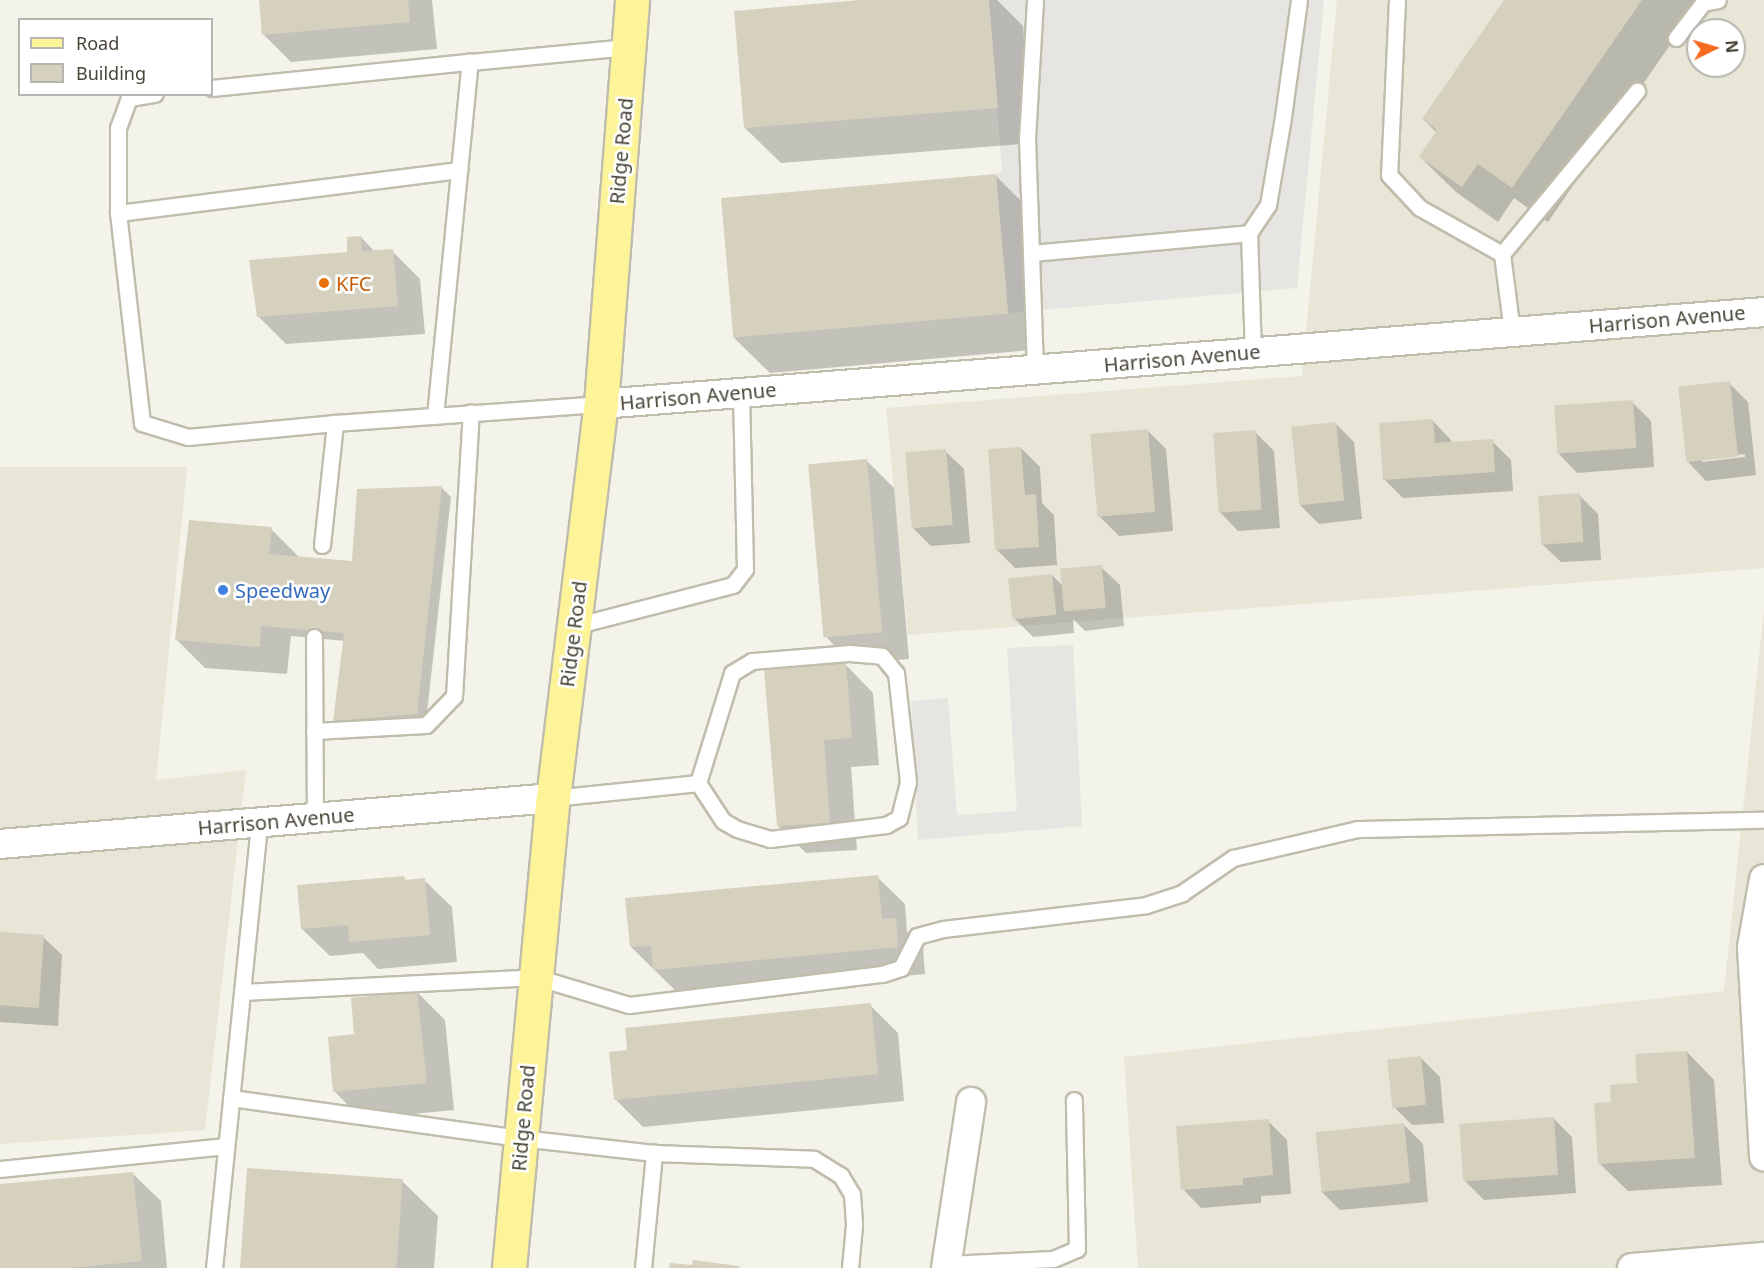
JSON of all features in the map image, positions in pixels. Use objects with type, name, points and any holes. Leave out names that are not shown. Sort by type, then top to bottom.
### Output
[{"type":"main road","name":"Ridge Road","points":[[509,1268],[553,798],[601,404],[632,0]]},
{"type":"street","name":"Harrison Avenue","points":[[601,404],[1764,312]]},
{"type":"street","name":"Harrison Avenue","points":[[0,844],[553,798]]},
{"type":"street","points":[[1764,879],[1752,947],[1764,1157]]},
{"type":"street","points":[[946,1266],[971,1102]]},
{"type":"street","points":[[1632,1268],[1764,1257]]},
{"type":"lane","points":[[1035,0],[1027,139],[1035,369]]},
{"type":"lane","points":[[1253,352],[1249,233],[1268,205],[1284,117],[1299,0]]},
{"type":"lane","points":[[1397,0],[1389,175],[1420,207],[1502,254]]},
{"type":"lane","points":[[1676,38],[1703,3],[1718,0]]},
{"type":"lane","points":[[213,88],[628,47]]},
{"type":"lane","points":[[435,416],[470,62]]},
{"type":"lane","points":[[1512,332],[1502,254],[1637,91]]},
{"type":"lane","points":[[142,96],[129,98],[118,128],[118,213],[142,423],[188,437],[335,423],[601,404]]},
{"type":"lane","points":[[118,213],[459,170]]},
{"type":"lane","points":[[1031,252],[1249,233]]},
{"type":"lane","points":[[574,626],[733,585],[745,569],[741,393]]},
{"type":"lane","points":[[314,731],[426,725],[454,696],[471,413]]},
{"type":"lane","points":[[322,545],[335,423]]},
{"type":"lane","points":[[314,637],[315,818]]},
{"type":"lane","points":[[850,653],[882,656],[896,673],[908,782],[899,819],[886,825],[770,839],[737,829],[723,821],[698,783],[732,673],[752,661],[850,653]]},
{"type":"lane","points":[[553,798],[698,783]]},
{"type":"lane","points":[[242,992],[536,977],[629,1005],[882,974],[901,968],[917,936],[943,929],[1146,905],[1182,893],[1233,858],[1358,829],[1764,820]]},
{"type":"lane","points":[[214,1268],[259,823]]},
{"type":"lane","points":[[231,1098],[521,1138],[654,1153],[814,1159],[841,1176],[852,1194],[854,1225],[850,1268]]},
{"type":"lane","points":[[946,1266],[1053,1259],[1077,1249],[1074,1100]]},
{"type":"lane","points":[[0,1168],[226,1146]]},
{"type":"lane","points":[[643,1268],[654,1153]]},
{"type":"shaded area","points":[[989,0],[1324,0],[1297,288],[1008,313],[996,174],[1002,171]]},
{"type":"shaded area","points":[[1337,0],[1764,0],[1764,568],[908,635],[886,408],[1302,376]]},
{"type":"shaded area","points":[[0,467],[187,467],[156,780],[246,770],[205,1130],[0,1144]]},
{"type":"shaded area","points":[[1764,609],[1764,1268],[1138,1268],[1124,1057],[1724,991]]},
{"type":"shaded area","points":[[1073,645],[1082,826],[918,840],[911,701],[948,698],[957,815],[1017,811],[1007,648]]},
{"type":"building","points":[[259,0],[408,0],[410,22],[262,35]]},
{"type":"building","points":[[860,0],[989,0],[998,108],[744,128],[734,11]]},
{"type":"building","points":[[1504,0],[1642,0],[1512,188],[1478,164],[1462,187],[1419,157],[1437,130],[1422,119]]},
{"type":"building","points":[[996,174],[1008,313],[733,338],[721,198]]},
{"type":"building","name":"KFC","points":[[361,236],[362,251],[393,249],[398,306],[257,317],[249,260],[347,252],[347,237]]},
{"type":"building","points":[[1730,381],[1738,457],[1686,462],[1678,386]]},
{"type":"building","points":[[1633,400],[1636,448],[1558,453],[1554,406]]},
{"type":"building","points":[[1433,419],[1435,443],[1493,439],[1495,472],[1383,480],[1379,423]]},
{"type":"building","points":[[1336,422],[1344,501],[1300,505],[1291,427]]},
{"type":"building","points":[[1148,429],[1155,512],[1097,517],[1090,434]]},
{"type":"building","points":[[1256,430],[1262,510],[1219,513],[1213,433]]},
{"type":"building","points":[[1021,447],[1025,495],[1036,494],[1039,547],[995,550],[988,449]]},
{"type":"building","points":[[946,449],[953,525],[912,528],[905,453]]},
{"type":"building","points":[[867,459],[882,632],[823,637],[808,464]]},
{"type":"building","name":"Speedway","points":[[442,486],[417,714],[333,721],[344,633],[261,626],[260,647],[175,640],[189,520],[272,527],[269,554],[352,561],[357,489]]},
{"type":"building","points":[[1580,493],[1583,542],[1542,545],[1538,496]]},
{"type":"building","points":[[1102,565],[1106,608],[1064,611],[1060,569]]},
{"type":"building","points":[[1052,574],[1056,615],[1013,619],[1008,579]]},
{"type":"building","points":[[846,663],[852,738],[824,740],[830,823],[777,826],[764,670]]},
{"type":"building","points":[[878,875],[882,919],[896,918],[898,947],[653,970],[651,946],[630,947],[625,898]]},
{"type":"building","points":[[404,876],[405,880],[425,878],[430,935],[349,942],[348,925],[301,929],[297,885]]},
{"type":"building","points":[[0,932],[44,935],[39,1008],[0,1005]]},
{"type":"building","points":[[417,991],[427,1083],[333,1092],[328,1037],[354,1034],[351,998]]},
{"type":"building","points":[[871,1003],[878,1074],[614,1100],[609,1052],[627,1050],[625,1028]]},
{"type":"building","points":[[1687,1051],[1695,1158],[1598,1164],[1594,1103],[1611,1102],[1610,1085],[1637,1083],[1635,1054]]},
{"type":"building","points":[[1421,1056],[1426,1105],[1392,1108],[1387,1060]]},
{"type":"building","points":[[1554,1117],[1558,1175],[1463,1181],[1459,1124]]},
{"type":"building","points":[[1269,1119],[1273,1175],[1243,1178],[1243,1185],[1181,1190],[1176,1126]]},
{"type":"building","points":[[1404,1123],[1410,1183],[1322,1192],[1315,1132]]},
{"type":"building","points":[[247,1168],[403,1179],[396,1268],[240,1268]]},
{"type":"building","points":[[133,1172],[142,1261],[71,1268],[0,1268],[0,1184]]},
{"type":"building","points":[[693,1260],[739,1266],[739,1268],[669,1268],[670,1263],[692,1265]]},
{"type":"place","name":"KFC","points":[[324,283]]},
{"type":"place","name":"Speedway","points":[[223,590]]}]
